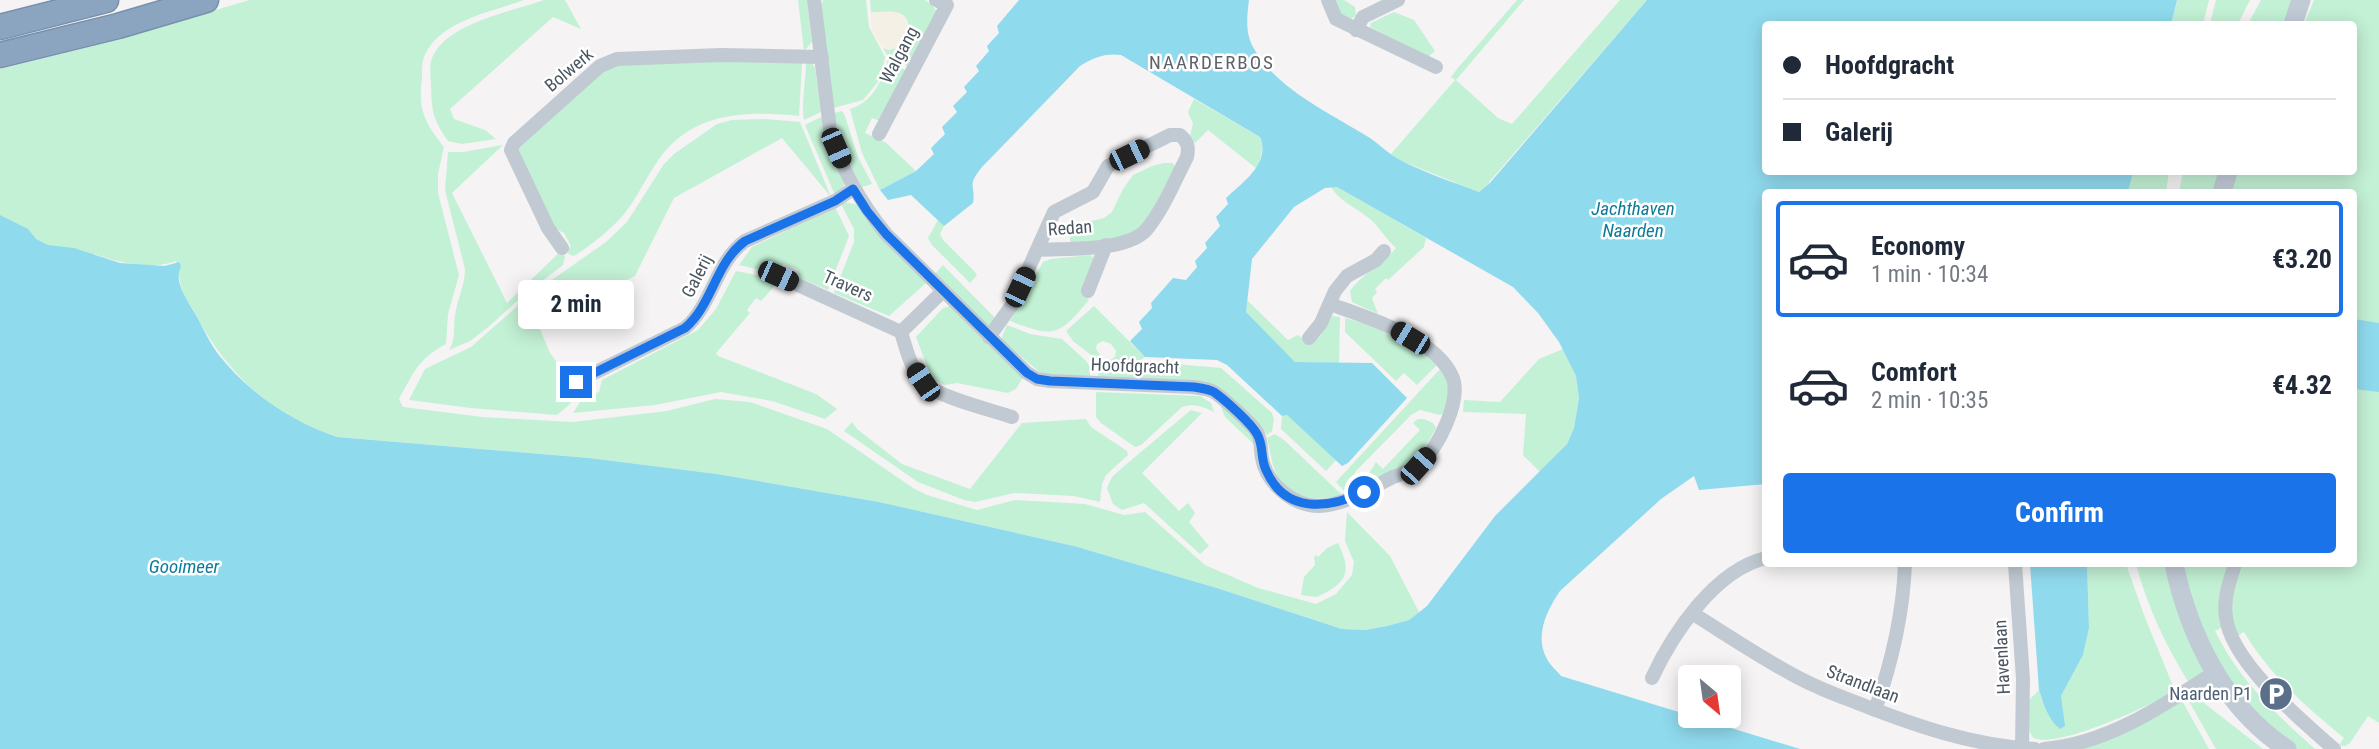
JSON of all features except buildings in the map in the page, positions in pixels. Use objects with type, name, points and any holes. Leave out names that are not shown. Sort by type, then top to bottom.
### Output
[{"type":"highway","points":[[0,27],[106,0]]},
{"type":"highway","points":[[0,55],[118,26],[206,0]]},
{"type":"main road","points":[[2294,21],[2301,0]]},
{"type":"main road","points":[[2175,567],[2188,618],[2216,672],[2254,721],[2287,749]]},
{"type":"street","name":"Hoofdgracht","points":[[814,0],[830,129],[853,189],[886,234],[989,337],[1037,379],[1212,390],[1256,430],[1266,471],[1274,483],[1293,498],[1317,506],[1334,503],[1418,466],[1438,441],[1453,405],[1456,388],[1448,369],[1429,350],[1390,326],[1330,304]]},
{"type":"street","name":"Walgang","points":[[879,134],[947,5],[936,0]]},
{"type":"street","points":[[1328,0],[1336,19],[1436,67]]},
{"type":"street","points":[[1356,30],[1363,17],[1398,0]]},
{"type":"street","name":"Bolwerk","points":[[562,248],[548,228],[512,150],[514,143],[600,66],[617,59],[721,55],[822,57]]},
{"type":"street","name":"Redan","points":[[989,337],[1012,305],[1054,212],[1093,192],[1108,166],[1170,135],[1180,135],[1186,140],[1189,148],[1187,157],[1146,230],[1132,240],[1106,245],[1037,250]]},
{"type":"street","name":"Galerij","points":[[576,382],[685,328],[705,304],[725,261],[733,250],[745,241],[835,201],[853,189]]},
{"type":"street","name":"Redan","points":[[1088,291],[1106,245]]},
{"type":"street","points":[[1309,338],[1321,323],[1335,291],[1347,276],[1376,260],[1384,251]]},
{"type":"street","name":"Travers","points":[[778,276],[901,332]]},
{"type":"street","points":[[943,291],[901,332],[915,370],[923,382],[935,390],[1012,417]]},
{"type":"street","points":[[1653,678],[1665,652],[1692,613],[1731,576],[1762,559]]},
{"type":"street","points":[[1875,710],[1889,671],[1896,638],[1904,593],[1905,567]]},
{"type":"street","name":"Havenlaan","points":[[2015,567],[2023,679],[2022,748]]},
{"type":"street","points":[[2234,567],[2225,607],[2227,625],[2233,638],[2259,676],[2284,704],[2334,749]]},
{"type":"street","name":"Strandlaan","points":[[1692,613],[1799,678],[1875,710],[1961,738],[2035,749]]},
{"type":"street","points":[[2044,749],[2069,746],[2110,732],[2149,713],[2216,672]]},
{"type":"green space","points":[[250,0],[524,0],[453,26],[431,45],[423,59],[422,107],[427,122],[444,147],[438,174],[438,193],[459,275],[448,314],[446,344],[429,355],[418,367],[399,399],[403,407],[482,417],[573,422],[667,411],[715,399],[750,402],[827,429],[913,488],[977,510],[1015,500],[1085,504],[1124,515],[1145,512],[1205,565],[1258,588],[1316,604],[1336,594],[1352,575],[1354,562],[1345,541],[1347,512],[1390,556],[1419,612],[1409,620],[1387,626],[1365,630],[1342,629],[1220,589],[1074,546],[879,502],[717,474],[589,458],[337,437],[291,417],[252,389],[235,372],[206,333],[185,298],[176,261],[157,265],[136,264],[95,254],[0,467],[0,69],[92,46]]},
{"type":"green space","points":[[544,0],[565,0],[581,29],[553,17],[450,109],[454,119],[485,130],[496,139],[462,144],[448,141],[433,110],[430,70],[434,54],[442,43],[468,26]]},
{"type":"green space","points":[[798,0],[807,0],[812,42],[804,51]]},
{"type":"green space","points":[[823,0],[866,0],[869,27],[885,57],[881,78],[863,100],[833,108],[819,11]]},
{"type":"green space","points":[[870,0],[925,0],[938,13],[910,67],[887,55],[883,48],[889,50],[898,47],[908,27],[908,21],[899,14],[871,12]]},
{"type":"green space","points":[[1333,0],[1344,0],[1355,7],[1356,16],[1350,19],[1342,18]]},
{"type":"green space","points":[[1517,0],[1524,0],[1456,80],[1498,118],[1512,124],[1620,0],[1647,0],[1489,184],[1479,192],[1399,160],[1391,154],[1455,80],[1451,77],[1457,69]]},
{"type":"green space","points":[[2177,0],[2209,0],[2204,21],[2172,21]]},
{"type":"green space","points":[[2216,0],[2250,0],[2240,21],[2211,21]]},
{"type":"green space","points":[[2261,0],[2297,0],[2289,21],[2250,21]]},
{"type":"green space","points":[[2314,0],[2379,0],[2379,723],[2368,716],[2350,743],[2345,746],[2339,745],[2344,738],[2302,702],[2277,676],[2244,632],[2237,636],[2229,610],[2238,567],[2357,567],[2357,189],[2231,189],[2236,175],[2357,175],[2357,21],[2305,21]]},
{"type":"green space","points":[[1394,12],[1414,20],[1435,51],[1428,57],[1370,27],[1371,23]]},
{"type":"green space","points":[[888,59],[906,71],[880,121],[872,118],[865,133],[885,142],[916,171],[880,190],[862,153],[850,109],[871,96],[883,75]]},
{"type":"green space","points":[[750,60],[802,63],[799,116],[761,114],[724,117],[691,130],[676,140],[662,155],[630,206],[614,225],[576,255],[568,253],[567,250],[571,246],[564,233],[552,227],[517,155],[519,146],[598,75],[615,64]]},
{"type":"green space","points":[[806,62],[812,63],[815,68],[821,112],[804,120],[803,108]]},
{"type":"green space","points":[[1194,99],[1260,137],[1262,152],[1256,168],[1208,130],[1195,143],[1190,136],[1193,124],[1188,112]]},
{"type":"green space","points":[[842,111],[858,157],[872,184],[862,187],[842,148],[834,113]]},
{"type":"green space","points":[[823,116],[844,182],[844,188],[835,195],[805,125]]},
{"type":"green space","points":[[732,120],[800,122],[831,197],[782,138],[674,198],[635,276],[539,327],[550,353],[578,391],[570,404],[557,415],[409,400],[425,369],[471,347],[529,296],[606,242],[627,222],[664,164],[674,154],[717,124]]},
{"type":"green space","points":[[503,145],[452,193],[507,303],[561,251],[565,257],[563,265],[470,341],[449,350],[465,269],[445,190],[448,152]]},
{"type":"green space","points":[[1164,163],[1173,163],[1176,168],[1144,225],[1128,238],[1071,245],[1069,233],[1080,224],[1104,218],[1112,212],[1133,175]]},
{"type":"green space","points":[[2132,175],[2169,175],[2166,189],[2129,189]]},
{"type":"green space","points":[[2182,175],[2222,175],[2217,189],[2180,189]]},
{"type":"green space","points":[[1331,187],[1337,187],[1426,238],[1424,247],[1375,289],[1377,292],[1372,298],[1378,314],[1352,302],[1350,291],[1396,248],[1370,219],[1344,201]]},
{"type":"green space","points":[[844,202],[858,205],[927,282],[889,316],[834,293],[854,242],[854,229],[841,204]]},
{"type":"green space","points":[[835,207],[849,236],[828,290],[799,278],[797,269],[783,264],[779,274],[739,265],[752,247]]},
{"type":"green space","points":[[938,220],[944,226],[940,234],[943,240],[977,275],[970,283],[928,238]]},
{"type":"green space","points":[[1090,255],[1095,259],[1083,295],[1089,300],[1063,327],[1056,330],[1038,330],[1010,321],[1043,262]]},
{"type":"green space","points":[[943,265],[998,321],[990,325],[982,323],[935,274]]},
{"type":"green space","points":[[736,271],[777,279],[778,282],[761,301],[756,298],[747,310],[750,313],[716,353],[718,356],[816,394],[837,409],[825,419],[772,401],[721,392],[655,405],[573,413],[582,399],[599,392],[602,380],[698,330],[716,309]]},
{"type":"green space","points":[[1247,300],[1288,340],[1298,335],[1310,344],[1320,336],[1332,316],[1340,317],[1339,363],[1295,362],[1249,317],[1246,312]]},
{"type":"green space","points":[[950,306],[1023,377],[1016,389],[1008,393],[957,383],[945,385],[932,379],[916,337],[943,308]]},
{"type":"green space","points":[[1094,306],[1145,357],[1127,369],[1108,367],[1107,362],[1115,357],[1116,351],[1111,344],[1103,341],[1097,344],[1096,349],[1101,356],[1099,361],[1073,341],[1066,331]]},
{"type":"green space","points":[[1345,318],[1394,336],[1438,364],[1417,385],[1404,373],[1396,381],[1345,332]]},
{"type":"green space","points":[[1007,325],[1030,334],[1062,339],[1086,361],[1090,367],[1090,378],[1042,374],[1005,343],[1002,337]]},
{"type":"green space","points":[[1563,349],[1576,376],[1579,398],[1574,428],[1567,444],[1540,472],[1523,455],[1526,414],[1463,412],[1464,400],[1500,402],[1539,359]]},
{"type":"green space","points":[[1152,362],[1221,368],[1272,413],[1272,431],[1267,435],[1261,425],[1221,389],[1098,379],[1098,372],[1101,370],[1129,374]]},
{"type":"green space","points":[[1441,368],[1449,384],[1445,413],[1440,415],[1420,410],[1411,415],[1355,472],[1356,482],[1347,494],[1336,482]]},
{"type":"green space","points":[[1096,392],[1200,396],[1211,403],[1214,412],[1202,407],[1182,407],[1141,445],[1135,447],[1096,417]]},
{"type":"green space","points":[[1223,404],[1251,430],[1256,446],[1225,417],[1221,407]]},
{"type":"green space","points":[[1191,410],[1202,413],[1142,473],[1179,511],[1188,503],[1195,513],[1189,522],[1209,546],[1200,554],[1144,503],[1122,510],[1113,504],[1107,488],[1112,477]]},
{"type":"green space","points":[[1287,414],[1336,460],[1326,471],[1281,429],[1282,416]]},
{"type":"green space","points":[[1086,419],[1091,427],[1127,451],[1128,455],[1106,475],[1100,502],[1074,496],[1014,493],[975,502],[964,500],[918,482],[844,431],[852,422],[857,429],[902,464],[970,489],[1022,423]]},
{"type":"green space","points":[[1418,419],[1433,423],[1436,428],[1417,462],[1369,483],[1367,477],[1376,462],[1383,469],[1420,430],[1413,423]]},
{"type":"green space","points":[[1275,434],[1342,495],[1313,498],[1287,488],[1275,471],[1267,438]]},
{"type":"green space","points":[[1338,543],[1346,570],[1340,582],[1317,597],[1301,595],[1304,577],[1315,565],[1314,557]]},
{"type":"green space","points":[[2087,567],[2127,567],[2175,691],[2083,732],[2046,740],[2034,738],[2028,726],[2028,701],[2039,690],[2042,701],[2061,696],[2083,655],[2089,628]]},
{"type":"green space","points":[[2137,567],[2170,567],[2205,668],[2189,683],[2158,625]]},
{"type":"green space","points":[[2180,567],[2230,567],[2223,627],[2215,631],[2246,680],[2272,709],[2315,749],[2295,749],[2269,728],[2212,657]]},
{"type":"green space","points":[[2191,693],[2263,749],[2216,749],[2186,696]]},
{"type":"green space","points":[[2181,699],[2209,749],[2075,749]]},
{"type":"sand","points":[[871,12],[895,12],[905,17],[907,32],[898,47],[889,50],[880,43],[872,28]]},
{"type":"water","name":"Gooimeer","points":[[1019,0],[1249,0],[1247,18],[1250,41],[1263,62],[1290,88],[1400,160],[1479,192],[1489,184],[1647,0],[2177,0],[2172,21],[1762,21],[1762,175],[2132,175],[2129,189],[1762,189],[1762,484],[1699,490],[1694,476],[1661,499],[1560,591],[1547,615],[1542,641],[1547,659],[1561,676],[1678,712],[1678,728],[1731,728],[1800,749],[0,749],[0,215],[28,229],[36,239],[48,245],[74,248],[120,263],[165,266],[179,262],[179,282],[183,292],[214,348],[230,368],[257,393],[287,414],[337,437],[589,458],[717,474],[879,502],[1074,546],[1220,589],[1342,629],[1365,630],[1409,620],[1427,606],[1495,516],[1567,444],[1574,428],[1579,398],[1576,376],[1559,342],[1538,313],[1513,287],[1337,187],[1325,188],[1294,207],[1252,259],[1246,312],[1295,362],[1372,363],[1407,398],[1348,463],[1342,466],[1227,365],[1217,360],[1145,357],[1130,341],[1142,329],[1139,322],[1152,308],[1151,303],[1173,278],[1186,280],[1197,267],[1195,261],[1207,248],[1205,243],[1220,226],[1216,217],[1228,204],[1226,198],[1259,164],[1262,155],[1260,137],[1121,55],[1100,56],[1080,66],[982,167],[973,182],[973,203],[944,226],[911,195],[888,200],[880,190],[916,171],[934,154],[931,148],[945,134],[942,127],[957,112],[953,106],[967,92],[964,87],[979,71],[976,66],[989,51],[987,46],[999,33],[997,26]]},
{"type":"water","points":[[2357,319],[2379,323],[2379,392],[2357,389]]},
{"type":"water","points":[[2030,567],[2087,567],[2089,628],[2083,655],[2061,696],[2065,726],[2060,729],[2056,726],[2039,690]]},
{"type":"place","name":"Naarden P1","points":[[2276,694]]},
{"type":"district","name":"NAARDERBOS","points":[[1212,62]]},
{"type":"route","points":[[576,382],[685,328],[705,304],[725,261],[733,250],[745,241],[835,201],[853,189],[886,234],[989,337],[1037,379],[1212,390],[1256,430],[1266,471],[1282,492],[1306,504],[1317,506],[1364,492]]},
{"type":"water label","name":"Jachthaven Naarden","points":[[1633,219]]}]
